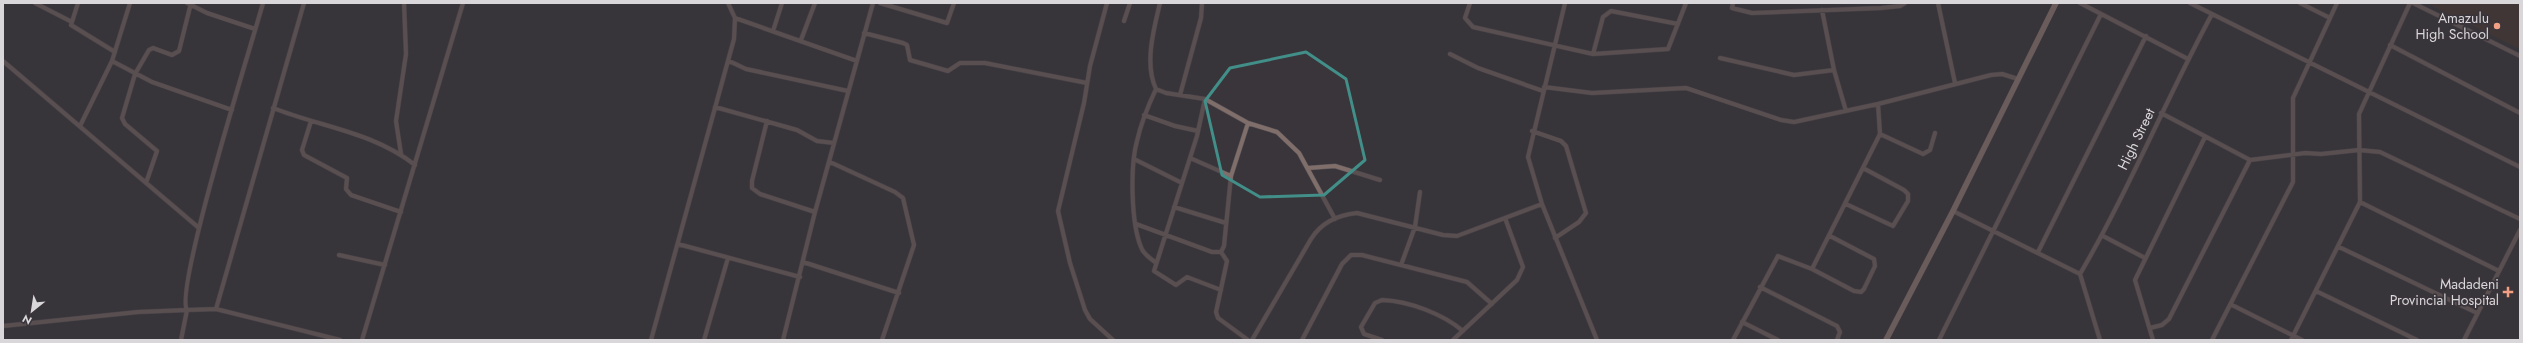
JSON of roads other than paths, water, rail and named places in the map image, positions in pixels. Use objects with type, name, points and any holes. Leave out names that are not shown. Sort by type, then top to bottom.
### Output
[{"type":"street","points":[[35,3],[70,21],[73,28],[115,52]]},
{"type":"street","points":[[70,21],[78,3]]},
{"type":"street","points":[[80,126],[112,61],[130,3]]},
{"type":"street","points":[[146,182],[157,152],[122,120],[135,74],[150,48],[172,55],[179,51],[189,3],[207,13],[256,29]]},
{"type":"street","points":[[181,340],[187,310],[184,296],[199,228],[263,3]]},
{"type":"street","points":[[216,309],[304,3]]},
{"type":"street","points":[[401,154],[396,122],[406,54],[404,3]]},
{"type":"street","points":[[362,340],[463,3]]},
{"type":"street","points":[[651,340],[729,61],[735,34],[735,18],[728,3]]},
{"type":"street","points":[[773,31],[782,3]]},
{"type":"street","points":[[801,40],[815,3]]},
{"type":"street","points":[[783,340],[800,277],[815,212],[873,3]]},
{"type":"street","points":[[880,3],[947,23],[954,3]]},
{"type":"street","points":[[1107,3],[1087,82],[1084,103],[1058,215],[1085,310],[1090,319],[1113,340]]},
{"type":"street","points":[[1124,21],[1130,3]]},
{"type":"street","points":[[1155,262],[1146,255],[1140,246],[1132,194],[1136,142],[1144,115],[1156,89],[1151,69],[1153,36],[1160,3]]},
{"type":"street","points":[[1180,95],[1201,18],[1202,3]]},
{"type":"street","points":[[1470,3],[1465,18],[1473,27],[1593,54],[1666,51],[1671,47],[1686,3]]},
{"type":"street","points":[[1565,3],[1532,131],[1528,157],[1542,204],[1597,340]]},
{"type":"street","points":[[1733,3],[1732,8],[1744,13],[1900,6],[1905,3]]},
{"type":"street","points":[[1938,3],[1955,83]]},
{"type":"street","points":[[1886,340],[1953,211],[2056,3]]},
{"type":"street","points":[[2080,3],[2188,59]]},
{"type":"street","points":[[2190,3],[2520,167]]},
{"type":"street","points":[[2300,3],[2330,18]]},
{"type":"street","points":[[2212,340],[2232,305],[2293,182],[2293,98],[2337,3]]},
{"type":"street","points":[[2292,338],[2339,248],[2360,202],[2358,117],[2410,3]]},
{"type":"street","points":[[2413,3],[2520,56]]},
{"type":"street","points":[[1822,10],[1834,70],[1846,111]]},
{"type":"street","points":[[1593,54],[1603,17],[1611,11],[1678,24]]},
{"type":"street","points":[[1939,340],[2101,14]]},
{"type":"street","name":"High Street","points":[[2080,274],[2102,236],[2161,113],[2212,14]]},
{"type":"street","points":[[735,18],[857,61]]},
{"type":"street","points":[[864,33],[903,42],[908,46],[910,60],[948,71],[960,63],[980,63],[1087,82]]},
{"type":"street","points":[[2038,252],[2146,36]]},
{"type":"street","points":[[2390,45],[2520,113]]},
{"type":"street","points":[[1450,54],[1478,68],[1543,92]]},
{"type":"street","points":[[1720,58],[1794,75],[1834,70]]},
{"type":"street","points":[[3,61],[199,228]]},
{"type":"street","points":[[112,61],[152,82],[232,110]]},
{"type":"street","points":[[729,61],[746,69],[848,91]]},
{"type":"street","points":[[1544,86],[1592,93],[1686,88],[1788,122],[1878,104],[1955,83],[2002,74],[2018,79]]},
{"type":"street","points":[[1156,89],[1205,99],[1248,123],[1277,132],[1295,147],[1335,219]]},
{"type":"street","points":[[1205,99],[1190,158],[1166,234],[1155,262],[1155,273],[1176,285],[1188,277],[1221,290]]},
{"type":"street","points":[[1812,269],[1830,236],[1880,134],[1878,104]]},
{"type":"street","points":[[715,107],[797,130],[817,141],[834,143]]},
{"type":"street","points":[[273,108],[312,121],[344,129],[401,154],[415,165]]},
{"type":"street","points":[[2161,113],[2250,160],[2359,150],[2387,154],[2520,219]]},
{"type":"street","points":[[1144,115],[1175,126],[1198,130]]},
{"type":"street","points":[[312,121],[302,150],[304,155],[346,177],[348,179],[347,191],[351,195],[401,212]]},
{"type":"street","points":[[767,121],[752,181],[752,188],[760,194],[815,212]]},
{"type":"street","points":[[1221,252],[1224,246],[1231,176],[1248,123]]},
{"type":"street","points":[[1532,131],[1560,140],[1566,146],[1586,213],[1579,222],[1555,238]]},
{"type":"street","points":[[1880,134],[1923,154],[1930,150],[1935,133]]},
{"type":"street","points":[[2153,340],[2135,284],[2145,258],[2205,137]]},
{"type":"street","points":[[1190,158],[1231,176]]},
{"type":"street","points":[[1134,160],[1182,183]]},
{"type":"street","points":[[2150,328],[2162,325],[2169,319],[2250,160]]},
{"type":"street","points":[[830,162],[895,192],[903,198],[914,244],[899,293],[882,340]]},
{"type":"street","points":[[1308,168],[1335,166],[1380,180]]},
{"type":"street","points":[[1846,204],[1893,226],[1908,201],[1908,194],[1904,190],[1863,168]]},
{"type":"street","points":[[1400,265],[1415,227],[1420,192]]},
{"type":"street","points":[[2360,202],[2499,271]]},
{"type":"street","points":[[1253,340],[1317,229],[1345,214],[1357,213],[1457,236],[1542,204]]},
{"type":"street","points":[[1174,207],[1226,223]]},
{"type":"street","points":[[1953,211],[2080,274],[2100,340]]},
{"type":"street","points":[[1453,340],[1517,280],[1523,272],[1523,267],[1504,218]]},
{"type":"street","points":[[1136,224],[1212,252],[1221,252]]},
{"type":"street","points":[[2464,340],[2520,230]]},
{"type":"street","points":[[1733,340],[1760,287],[1778,256],[1812,269],[1854,291],[1861,292],[1864,289],[1875,266],[1874,259],[1830,236]]},
{"type":"street","points":[[2102,236],[2145,258]]},
{"type":"street","points":[[678,244],[800,277]]},
{"type":"street","points":[[2339,248],[2477,313]]},
{"type":"street","points":[[1221,252],[1227,261],[1216,312],[1218,318],[1248,340]]},
{"type":"street","points":[[339,255],[385,265]]},
{"type":"street","points":[[1302,340],[1347,258],[1351,255],[1362,255],[1467,282],[1492,304]]},
{"type":"street","points":[[704,340],[728,258]]},
{"type":"street","points":[[803,262],[899,293]]},
{"type":"street","points":[[1760,287],[1837,326],[1840,332],[1837,340]]},
{"type":"street","points":[[2316,291],[2417,340]]},
{"type":"street","points":[[1382,340],[1364,334],[1361,327],[1375,303],[1382,300],[1444,317],[1463,331]]},
{"type":"street","points":[[2232,305],[2292,338],[2302,340]]},
{"type":"street","points":[[3,326],[138,312],[216,309],[340,340]]},
{"type":"street","points":[[1742,322],[1778,340]]},
{"type":"place","name":"Amazulu High School","points":[[2497,26]]},
{"type":"place","name":"Madadeni Provincial Hospital","points":[[2508,292]]}]
